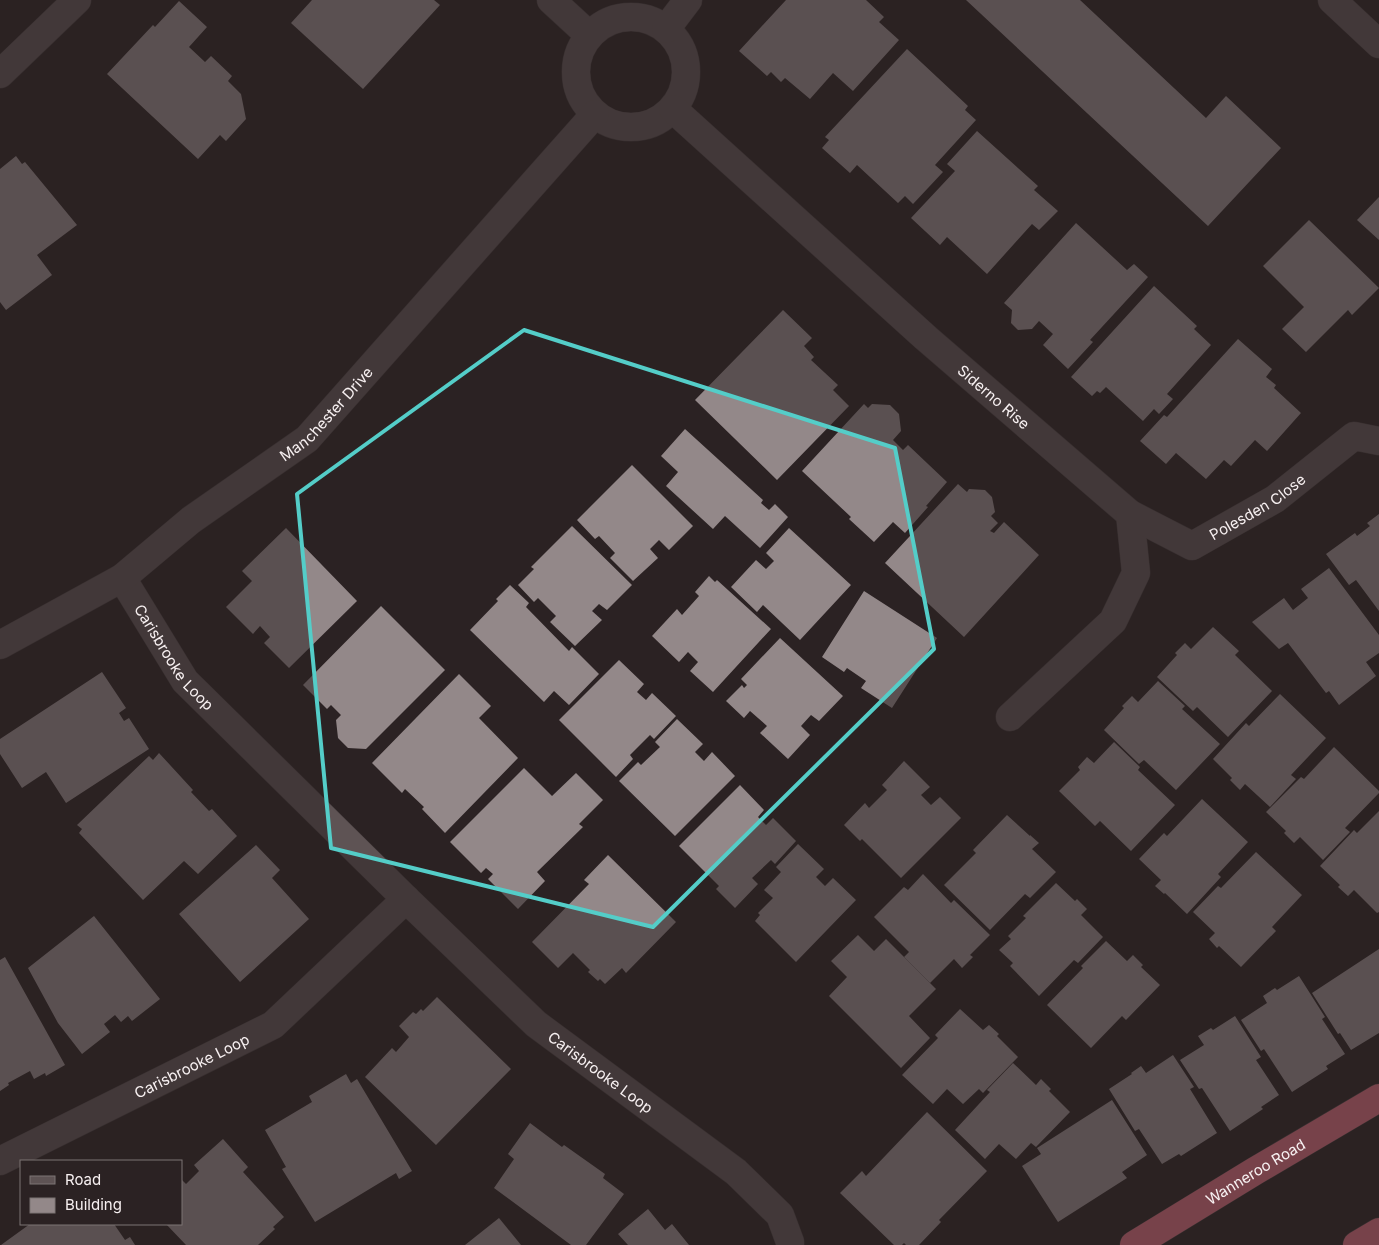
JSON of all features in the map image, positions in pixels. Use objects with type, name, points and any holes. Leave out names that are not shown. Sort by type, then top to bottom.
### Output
[{"type":"highway","name":"Wanneroo Road","points":[[1134,1245],[1379,1098]]},
{"type":"highway","points":[[1357,1245],[1379,1232]]},
{"type":"street","points":[[0,74],[77,0]]},
{"type":"street","points":[[551,0],[589,34]]},
{"type":"street","points":[[666,29],[688,0]]},
{"type":"street","points":[[1332,0],[1379,44]]},
{"type":"street","points":[[635,16],[651,21],[666,29],[678,42],[685,59],[686,68],[682,94],[672,109],[659,120],[643,126],[626,127],[610,123],[595,114],[584,101],[576,84],[576,66],[580,49],[589,34],[603,24],[618,18],[635,16]]},
{"type":"street","name":"Siderno Rise","points":[[672,109],[926,338],[1130,514]]},
{"type":"street","name":"Manchester Drive","points":[[0,645],[122,578],[191,520],[307,439],[595,114]]},
{"type":"street","name":"Polesden Close","points":[[1130,514],[1192,546],[1275,499],[1354,436],[1379,441]]},
{"type":"street","points":[[1010,717],[1112,621],[1136,573],[1130,514]]},
{"type":"street","name":"Carisbrooke Loop","points":[[122,578],[185,681],[536,1024],[736,1172],[780,1215],[790,1245]]},
{"type":"street","name":"Carisbrooke Loop","points":[[0,1161],[272,1025],[406,899]]},
{"type":"highlighted area","points":[[524,330],[895,448],[934,649],[653,927],[331,848],[297,494]]},
{"type":"building","points":[[312,0],[434,0],[440,5],[363,89],[291,23]]},
{"type":"building","points":[[786,0],[866,0],[884,17],[879,22],[899,40],[853,91],[833,73],[810,99],[785,78],[781,82],[771,72],[767,76],[739,51]]},
{"type":"building","points":[[966,0],[1080,0],[1206,118],[1226,96],[1281,148],[1208,226]]},
{"type":"building","points":[[179,1],[207,27],[189,47],[205,62],[211,56],[232,76],[228,81],[241,94],[246,119],[226,141],[220,135],[198,159],[107,74],[153,25],[155,27]]},
{"type":"building","points":[[907,49],[968,106],[965,110],[976,120],[935,165],[943,172],[913,204],[905,196],[898,203],[857,165],[850,173],[822,148],[829,140],[825,137]]},
{"type":"building","points":[[977,131],[1038,186],[1034,190],[1058,211],[1039,230],[1032,224],[987,274],[947,237],[940,245],[911,218],[955,171],[947,164]]},
{"type":"building","points":[[16,156],[22,164],[25,162],[77,225],[37,255],[52,275],[6,310],[0,302],[0,169]]},
{"type":"building","points":[[1379,197],[1379,240],[1357,220]]},
{"type":"building","points":[[1309,220],[1379,288],[1352,315],[1348,310],[1306,352],[1282,329],[1304,307],[1263,266]]},
{"type":"building","points":[[1076,223],[1127,270],[1134,264],[1148,277],[1090,340],[1093,342],[1068,369],[1043,345],[1053,334],[1039,321],[1032,329],[1018,330],[1011,323],[1012,310],[1004,303]]},
{"type":"building","points":[[1154,286],[1197,326],[1194,329],[1211,345],[1167,394],[1173,399],[1159,414],[1154,409],[1143,421],[1106,387],[1100,393],[1097,391],[1092,396],[1071,377]]},
{"type":"building","points":[[783,310],[812,338],[804,346],[814,357],[811,360],[838,385],[833,390],[849,406],[777,480],[695,400]]},
{"type":"building","points":[[1238,339],[1272,369],[1266,377],[1276,385],[1274,388],[1301,413],[1267,451],[1255,440],[1231,466],[1224,460],[1206,479],[1176,453],[1166,464],[1140,441],[1164,415],[1167,417]]},
{"type":"building","points":[[864,404],[868,408],[872,404],[890,405],[899,414],[901,431],[893,440],[903,450],[908,445],[947,482],[905,533],[893,522],[874,542],[849,519],[851,517],[802,471]]},
{"type":"building","points":[[685,429],[763,500],[761,503],[769,510],[775,504],[788,517],[760,548],[725,516],[713,529],[666,486],[678,472],[661,456]]},
{"type":"building","points":[[632,465],[693,526],[669,550],[659,540],[650,549],[658,558],[633,581],[610,558],[615,553],[599,536],[595,539],[577,520]]},
{"type":"building","points":[[958,484],[967,492],[969,489],[985,490],[992,497],[995,512],[991,516],[998,523],[990,531],[994,533],[1004,522],[1039,555],[964,637],[885,563]]},
{"type":"building","points":[[1379,514],[1379,611],[1356,580],[1349,585],[1326,554],[1355,533],[1357,536],[1370,526],[1367,523]]},
{"type":"building","points":[[572,526],[632,585],[607,610],[599,604],[592,611],[602,620],[575,646],[550,622],[556,616],[538,598],[534,602],[518,585],[534,569],[531,567]]},
{"type":"building","points":[[286,528],[357,601],[289,668],[264,643],[270,637],[260,626],[253,634],[226,607],[252,581],[242,571]]},
{"type":"building","points":[[789,528],[851,585],[800,640],[763,605],[757,612],[731,587],[756,560],[766,569],[774,561],[766,553]]},
{"type":"building","points":[[1329,568],[1379,635],[1379,653],[1366,662],[1376,676],[1339,705],[1329,691],[1326,693],[1288,643],[1279,649],[1252,622],[1284,598],[1293,610],[1308,598],[1301,589]]},
{"type":"building","points":[[709,576],[715,582],[717,580],[771,629],[713,692],[690,671],[698,662],[688,652],[679,662],[652,636],[677,609],[682,615],[699,596],[695,592]]},
{"type":"building","points":[[510,585],[529,603],[526,607],[569,651],[572,647],[599,674],[569,705],[554,691],[544,702],[470,630],[498,601],[496,599]]},
{"type":"building","points":[[864,591],[937,638],[892,708],[861,688],[866,681],[847,668],[844,672],[822,657]]},
{"type":"building","points":[[381,606],[445,670],[366,749],[348,748],[338,738],[336,720],[341,715],[331,705],[327,709],[303,685]]},
{"type":"building","points":[[1213,627],[1239,651],[1235,655],[1272,691],[1228,737],[1197,707],[1193,711],[1157,677],[1185,643],[1191,649]]},
{"type":"building","points":[[780,638],[843,696],[819,721],[811,715],[801,726],[810,735],[788,759],[760,733],[767,726],[750,711],[744,718],[726,701],[742,685],[744,688],[747,685],[741,679]]},
{"type":"building","points":[[619,660],[644,684],[637,692],[646,700],[652,693],[676,716],[654,739],[650,735],[630,755],[633,759],[616,777],[559,720]]},
{"type":"building","points":[[102,672],[126,708],[119,713],[124,721],[129,718],[149,749],[66,803],[46,772],[22,788],[0,754],[0,739]]},
{"type":"building","points":[[459,674],[491,706],[479,718],[518,758],[445,833],[422,809],[424,807],[405,789],[402,793],[372,763]]},
{"type":"building","points":[[1158,681],[1185,706],[1182,709],[1220,744],[1176,790],[1144,760],[1139,764],[1104,730],[1132,696],[1138,702]]},
{"type":"building","points":[[1280,694],[1326,738],[1291,775],[1296,779],[1270,807],[1245,784],[1240,790],[1230,780],[1232,778],[1213,759],[1246,723],[1249,726]]},
{"type":"building","points":[[677,719],[703,744],[695,752],[704,761],[712,752],[735,776],[675,836],[619,781],[638,762],[641,765],[660,747],[655,742]]},
{"type":"building","points":[[1114,742],[1140,767],[1138,770],[1175,805],[1131,851],[1100,821],[1095,826],[1059,791],[1080,770],[1078,767],[1087,757],[1094,763]]},
{"type":"building","points":[[1334,747],[1379,793],[1345,828],[1350,832],[1323,860],[1300,837],[1294,843],[1284,833],[1286,831],[1266,812],[1301,777],[1304,779]]},
{"type":"building","points":[[159,753],[193,790],[191,792],[209,811],[212,809],[237,836],[198,874],[184,861],[143,900],[79,833],[82,829],[77,825],[149,756],[153,760]]},
{"type":"building","points":[[904,761],[930,787],[921,795],[931,805],[940,797],[961,818],[901,878],[862,839],[860,841],[844,825],[865,803],[869,808],[887,790],[882,785]]},
{"type":"building","points":[[524,768],[552,796],[576,773],[603,800],[579,824],[583,827],[537,872],[545,881],[518,909],[488,879],[493,874],[486,868],[481,873],[450,842]]},
{"type":"building","points":[[740,785],[764,810],[758,817],[766,825],[773,818],[796,841],[775,864],[771,860],[752,878],[758,884],[735,908],[716,889],[719,886],[679,846]]},
{"type":"building","points":[[1202,799],[1248,842],[1218,874],[1221,877],[1187,914],[1155,886],[1161,880],[1139,859],[1164,833],[1167,836]]},
{"type":"building","points":[[1379,811],[1379,912],[1377,913],[1354,890],[1348,896],[1338,887],[1340,885],[1320,866],[1354,830],[1357,833]]},
{"type":"building","points":[[1007,815],[1039,843],[1032,849],[1056,872],[1030,898],[1025,894],[990,930],[944,885],[976,853],[973,850]]},
{"type":"building","points":[[798,844],[824,869],[816,877],[825,886],[833,878],[856,900],[796,962],[755,921],[760,915],[758,913],[773,898],[764,890],[781,872],[776,867]]},
{"type":"building","points":[[256,845],[280,870],[272,878],[309,919],[240,982],[179,914]]},
{"type":"building","points":[[1256,852],[1302,895],[1272,927],[1276,931],[1241,967],[1219,946],[1217,948],[1209,939],[1215,933],[1193,912],[1218,886],[1221,888]]},
{"type":"building","points":[[608,855],[676,922],[626,973],[622,968],[605,984],[600,979],[598,981],[588,972],[590,970],[573,953],[558,968],[532,942],[589,884],[584,880]]},
{"type":"building","points":[[923,874],[951,903],[954,900],[990,935],[970,955],[973,957],[962,968],[954,959],[930,983],[904,957],[909,952],[874,917],[904,887],[908,890]]},
{"type":"building","points":[[1056,883],[1075,901],[1077,899],[1087,909],[1081,915],[1103,937],[1078,963],[1074,960],[1039,996],[1010,966],[1013,963],[999,950],[1011,939],[1008,936],[1026,918],[1023,916]]},
{"type":"building","points":[[94,916],[160,999],[132,1021],[128,1016],[121,1022],[115,1015],[104,1024],[110,1032],[82,1054],[58,1023],[28,968]]},
{"type":"building","points":[[858,935],[874,951],[886,939],[936,989],[909,1016],[930,1038],[901,1068],[829,996],[847,977],[831,961]]},
{"type":"building","points":[[1106,941],[1127,961],[1133,955],[1143,965],[1141,967],[1160,985],[1126,1020],[1122,1016],[1091,1048],[1047,1005]]},
{"type":"building","points":[[1379,949],[1379,1033],[1351,1050],[1340,1033],[1338,1034],[1312,993]]},
{"type":"building","points":[[5,957],[65,1065],[46,1076],[45,1073],[34,1079],[30,1071],[8,1083],[9,1085],[0,1091],[0,960]]},
{"type":"building","points":[[1299,976],[1325,1017],[1322,1019],[1345,1054],[1326,1066],[1328,1069],[1292,1092],[1264,1049],[1261,1051],[1241,1020],[1267,1003],[1263,996],[1275,988],[1277,990]]},
{"type":"building","points":[[437,997],[511,1069],[436,1145],[365,1077],[392,1048],[396,1052],[409,1037],[399,1026],[413,1012],[416,1014],[421,1009],[423,1011]]},
{"type":"building","points":[[960,1009],[983,1030],[989,1025],[1018,1057],[983,1093],[979,1089],[963,1104],[947,1089],[933,1104],[902,1075],[938,1038],[935,1035]]},
{"type":"building","points":[[1235,1016],[1261,1057],[1256,1060],[1279,1095],[1261,1107],[1263,1109],[1230,1131],[1202,1088],[1199,1089],[1180,1060],[1204,1045],[1198,1036],[1211,1028],[1213,1030]]},
{"type":"building","points":[[1173,1055],[1194,1087],[1190,1089],[1217,1133],[1181,1156],[1179,1154],[1162,1164],[1139,1129],[1135,1131],[1109,1089],[1141,1066],[1146,1073]]},
{"type":"building","points":[[1013,1063],[1036,1085],[1041,1079],[1051,1089],[1049,1091],[1070,1112],[1036,1147],[1031,1143],[1016,1159],[999,1144],[985,1159],[955,1130],[990,1092],[987,1090]]},
{"type":"building","points":[[346,1074],[351,1083],[357,1079],[412,1171],[399,1179],[396,1173],[315,1222],[282,1169],[286,1167],[265,1130],[312,1102],[309,1096]]},
{"type":"building","points":[[1112,1100],[1147,1155],[1122,1172],[1127,1178],[1058,1222],[1022,1166],[1041,1154],[1037,1148]]},
{"type":"building","points":[[927,1112],[987,1171],[939,1220],[941,1222],[919,1245],[906,1245],[904,1243],[902,1245],[894,1245],[840,1193],[862,1171],[866,1176]]},
{"type":"building","points":[[530,1123],[562,1147],[564,1145],[605,1174],[603,1178],[624,1194],[586,1245],[571,1245],[494,1188],[514,1159],[508,1154]]},
{"type":"building","points":[[223,1139],[248,1167],[243,1172],[284,1217],[273,1227],[275,1229],[258,1245],[186,1245],[167,1225],[182,1225],[182,1180],[186,1184],[199,1171],[194,1165]]},
{"type":"building","points":[[648,1209],[665,1230],[672,1224],[689,1245],[628,1245],[618,1234]]},
{"type":"building","points":[[499,1218],[521,1245],[465,1245]]},
{"type":"building","points":[[29,1225],[115,1225],[125,1240],[130,1237],[135,1245],[1,1245]]}]
